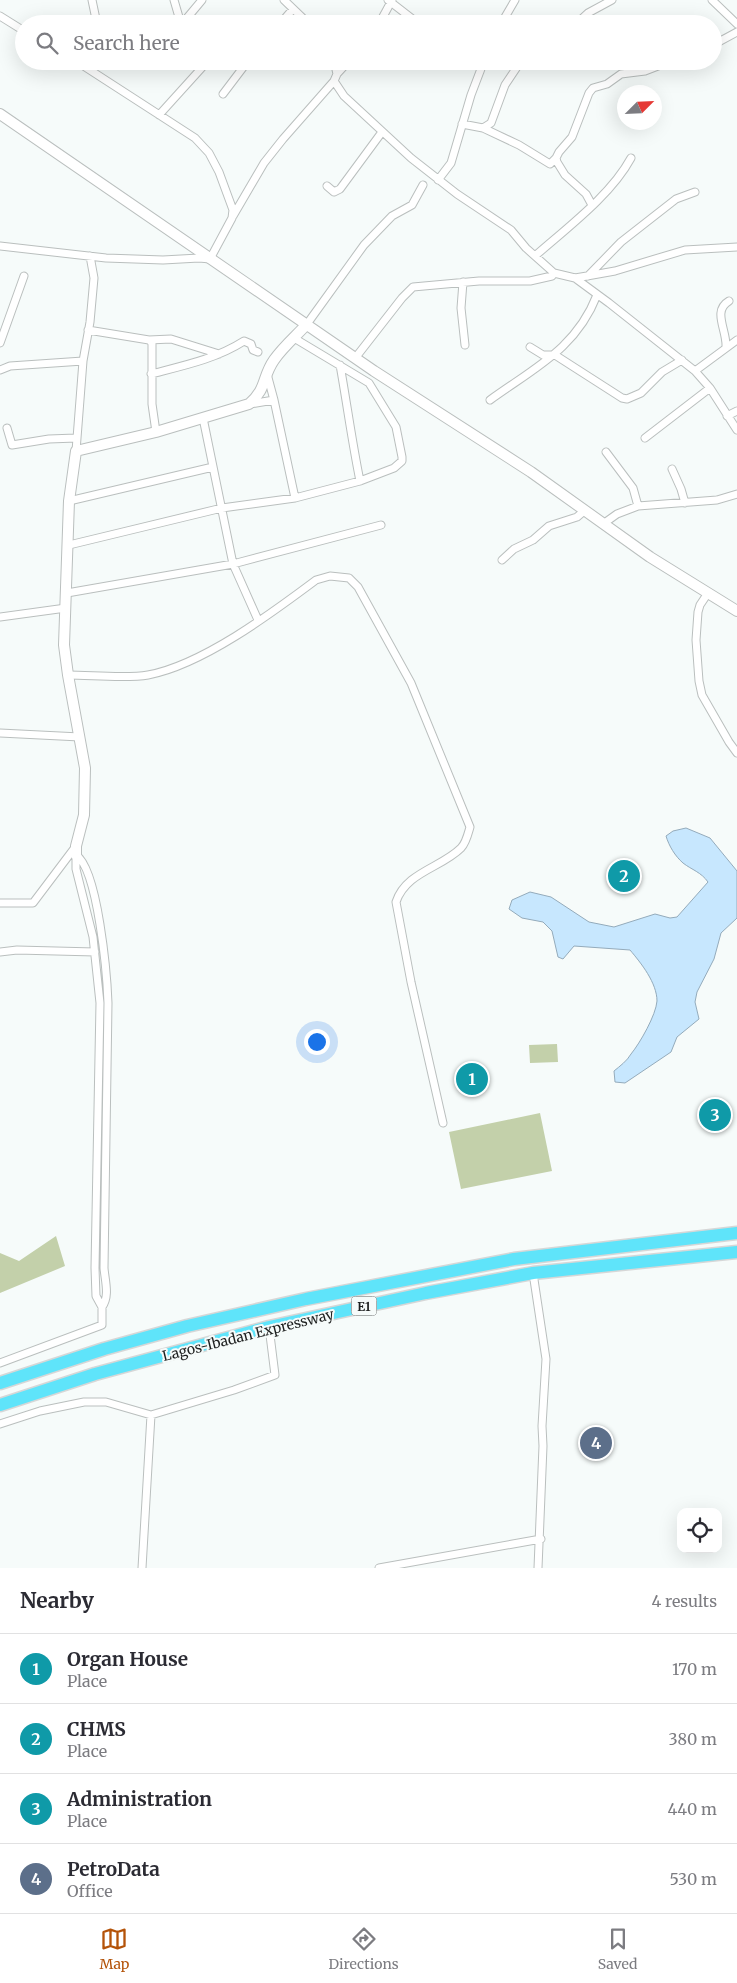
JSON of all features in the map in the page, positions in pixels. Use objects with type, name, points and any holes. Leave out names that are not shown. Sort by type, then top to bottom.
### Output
[{"type":"highway","name":"Lagos-Ibadan Expressway","points":[[0,1383],[104,1349],[188,1326],[306,1299],[514,1259],[737,1233]]},
{"type":"highway","name":"Lagos-Ibadan Expressway","points":[[0,1405],[95,1374],[269,1327],[426,1293],[533,1273],[737,1252]]},
{"type":"street","points":[[92,0],[95,15]]},
{"type":"street","points":[[174,0],[178,15]]},
{"type":"street","points":[[189,15],[202,0]]},
{"type":"street","points":[[284,0],[299,15]]},
{"type":"street","points":[[506,15],[515,0]]},
{"type":"street","points":[[587,15],[612,0]]},
{"type":"street","points":[[712,0],[737,24]]},
{"type":"street","points":[[384,15],[390,1],[408,15]]},
{"type":"street","points":[[288,15],[293,9]]},
{"type":"street","points":[[0,16],[15,25]]},
{"type":"street","points":[[722,40],[737,32]]},
{"type":"street","points":[[90,70],[205,146],[219,172],[233,210],[232,218]]},
{"type":"street","points":[[160,115],[200,70]]},
{"type":"street","points":[[223,94],[241,70]]},
{"type":"street","points":[[336,70],[337,74]]},
{"type":"street","points":[[210,259],[264,163],[334,81],[341,70]]},
{"type":"street","points":[[438,180],[451,163],[481,70]]},
{"type":"street","points":[[483,128],[491,123],[505,85],[515,70]]},
{"type":"street","points":[[462,124],[483,128],[519,145],[550,164],[572,137],[581,118],[586,100],[593,88],[607,84],[621,74],[648,70]]},
{"type":"street","points":[[334,81],[344,96],[411,158],[438,180],[511,230],[526,248],[554,273],[575,278],[695,371],[710,388],[737,430]]},
{"type":"street","points":[[0,114],[210,259],[531,472],[602,524],[737,610]]},
{"type":"street","points":[[327,186],[334,192],[340,189],[382,132]]},
{"type":"street","points":[[556,158],[560,168],[586,194],[592,205]]},
{"type":"street","points":[[535,256],[592,205],[622,174],[631,158]]},
{"type":"street","points":[[249,404],[260,395],[266,374],[275,359],[307,324],[364,246],[392,216],[412,205],[423,185]]},
{"type":"street","points":[[587,276],[621,242],[676,199],[695,192]]},
{"type":"street","points":[[0,246],[90,256],[163,260],[210,259]]},
{"type":"street","points":[[575,278],[615,271],[685,250],[737,247]]},
{"type":"street","points":[[0,1363],[102,1325],[102,1307],[96,1296],[95,1268],[100,1003],[95,952],[86,906],[76,870],[76,850],[84,815],[86,793],[85,768],[64,645],[69,545],[69,501],[76,451],[82,361],[88,330],[94,278],[90,256]]},
{"type":"street","points":[[356,357],[411,288],[422,285],[479,281],[530,281],[552,276],[554,273]]},
{"type":"street","points":[[0,343],[24,276]]},
{"type":"street","points":[[463,282],[462,308],[465,345]]},
{"type":"street","points":[[490,400],[555,355],[583,321],[593,305],[597,294]]},
{"type":"street","points":[[726,347],[726,334],[719,313],[721,307],[729,301]]},
{"type":"street","points":[[88,330],[148,340],[171,339],[220,354]]},
{"type":"street","points":[[69,545],[222,508],[295,498],[360,481],[394,468],[399,464],[402,457],[396,427],[369,383],[294,338]]},
{"type":"street","points":[[148,340],[152,347],[152,404],[156,432]]},
{"type":"street","points":[[695,371],[737,340]]},
{"type":"street","points":[[151,374],[188,365],[220,354],[244,341],[251,344],[253,350],[258,352]]},
{"type":"street","points":[[530,347],[543,355],[555,355],[622,398],[627,399],[641,393],[662,372],[682,360]]},
{"type":"street","points":[[0,370],[10,366],[82,361]]},
{"type":"street","points":[[340,365],[349,412],[349,432],[360,481]]},
{"type":"street","points":[[266,374],[274,400],[295,498]]},
{"type":"street","points":[[646,438],[710,388]]},
{"type":"street","points":[[76,451],[156,432],[249,404],[274,400]]},
{"type":"street","points":[[727,416],[737,410]]},
{"type":"street","points":[[203,418],[233,564],[258,620]]},
{"type":"street","points":[[7,428],[12,445],[49,439],[76,438]]},
{"type":"street","points":[[606,452],[633,488],[638,506]]},
{"type":"street","points":[[69,501],[213,467]]},
{"type":"street","points":[[672,469],[682,488],[685,503]]},
{"type":"street","points":[[602,524],[617,514],[638,506],[717,500],[737,494]]},
{"type":"street","points":[[502,560],[514,549],[533,540],[549,526],[576,517],[584,511]]},
{"type":"street","points":[[67,593],[233,564],[381,525]]},
{"type":"street","points":[[68,675],[145,676],[168,670],[232,639],[316,580],[330,576],[349,578],[358,587],[411,683],[470,827],[461,848],[415,877],[398,894],[396,902],[409,974],[443,1123]]},
{"type":"street","points":[[708,593],[698,612],[696,640],[698,681],[702,695],[737,753]]},
{"type":"street","points":[[0,617],[66,608]]},
{"type":"street","points":[[0,733],[80,737]]},
{"type":"street","points":[[0,903],[33,903],[76,850]]},
{"type":"street","points":[[76,850],[86,867],[97,912],[106,965],[108,1003],[104,1268],[106,1301],[102,1307]]},
{"type":"street","points":[[0,952],[18,950],[95,952]]},
{"type":"street","points":[[533,1273],[546,1359],[542,1426],[541,1539],[538,1568]]},
{"type":"street","points":[[0,1424],[40,1411],[84,1402],[106,1402],[151,1415],[234,1390],[275,1375],[269,1327]]},
{"type":"street","points":[[142,1568],[151,1415]]},
{"type":"street","points":[[379,1568],[541,1539]]},
{"type":"green space","points":[[557,1044],[558,1062],[530,1063],[529,1045]]},
{"type":"green space","points":[[540,1113],[552,1171],[461,1189],[449,1132]]},
{"type":"green space","points":[[56,1236],[65,1266],[0,1293],[0,1253],[19,1261]]},
{"type":"water","points":[[686,828],[710,838],[737,871],[737,918],[721,933],[714,959],[697,992],[695,1002],[699,1019],[677,1037],[671,1052],[625,1083],[615,1082],[614,1071],[628,1059],[639,1043],[656,1007],[656,994],[648,974],[630,950],[574,946],[563,959],[558,957],[552,931],[543,922],[522,918],[509,909],[512,900],[530,892],[551,897],[589,922],[614,927],[655,914],[670,918],[677,917],[708,882],[699,873],[680,860],[667,840],[666,836],[673,831]]},
{"type":"place","name":"CHMS","points":[[624,876]]},
{"type":"place","name":"Organ House","points":[[472,1079]]},
{"type":"place","name":"Administration","points":[[715,1115]]},
{"type":"place","name":"PetroData","points":[[596,1443]]}]
